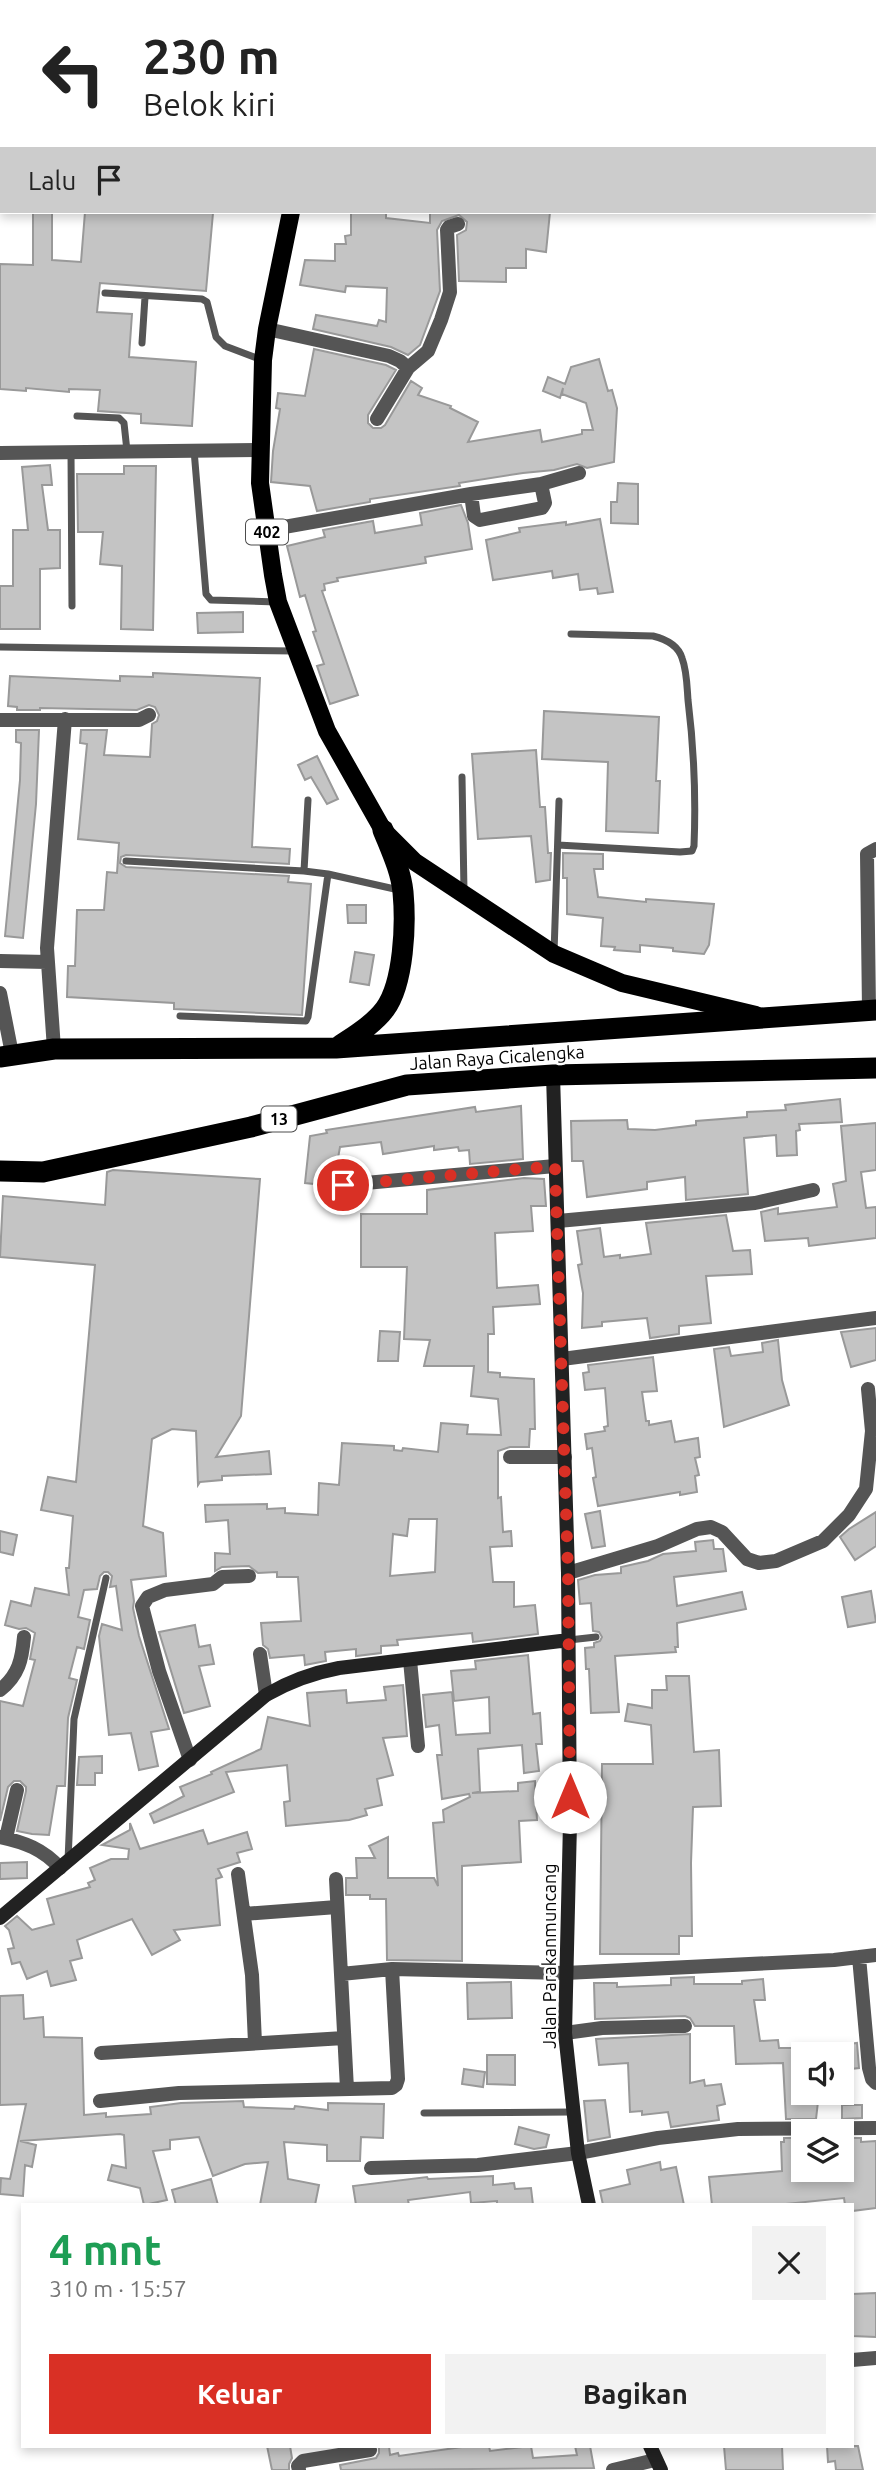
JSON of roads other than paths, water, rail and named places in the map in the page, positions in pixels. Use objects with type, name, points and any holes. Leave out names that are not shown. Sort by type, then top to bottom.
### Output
[{"type":"highway","name":"402","points":[[337,1048],[376,1020],[390,1001],[400,970],[404,925],[403,891],[397,863],[383,830]]},
{"type":"highway","name":"Jalan Raya Cicalengka","points":[[6,1056],[54,1049],[337,1048],[873,1010]]},
{"type":"highway","name":"Jalan Raya Cicalengka","points":[[2,1170],[43,1172],[251,1127],[407,1084],[553,1075],[876,1068]]},
{"type":"main road","name":"402","points":[[291,214],[263,360],[260,484],[278,602],[295,651],[327,731],[383,830],[415,862],[554,954],[622,983],[770,1018]]},
{"type":"main road","name":"Jalan Parakanmuncang","points":[[553,1075],[569,1640],[570,1824],[565,2033],[572,2112],[589,2203]]},
{"type":"main road","points":[[0,1918],[266,1695],[289,1681],[339,1668],[569,1640]]},
{"type":"street","points":[[377,419],[408,368],[428,351],[441,320],[450,292],[447,230],[458,224]]},
{"type":"street","points":[[267,329],[389,356],[408,368]]},
{"type":"street","points":[[0,453],[259,450]]},
{"type":"street","points":[[267,530],[541,484],[579,473]]},
{"type":"street","points":[[471,494],[474,516],[480,520],[542,508],[545,503],[541,484]]},
{"type":"street","points":[[0,720],[139,720],[149,715]]},
{"type":"street","points":[[54,1049],[47,962],[65,719]]},
{"type":"street","points":[[873,1010],[867,854],[876,849]]},
{"type":"street","points":[[0,961],[47,962]]},
{"type":"street","points":[[0,993],[6,1056]]},
{"type":"street","points":[[343,1185],[555,1166]]},
{"type":"street","points":[[558,1221],[755,1203],[813,1190]]},
{"type":"street","points":[[562,1359],[876,1318]]},
{"type":"street","points":[[568,1573],[658,1546],[697,1529],[711,1527],[722,1532],[747,1559],[760,1563],[776,1560],[823,1541],[849,1516],[866,1489],[874,1430],[868,1389]]},
{"type":"street","points":[[510,1457],[565,1457]]},
{"type":"street","points":[[190,1760],[159,1671],[142,1606],[148,1597],[165,1590],[213,1584],[222,1577],[249,1576]]},
{"type":"street","points":[[0,1690],[22,1663],[24,1637]]},
{"type":"street","points":[[260,1654],[266,1695]]},
{"type":"street","points":[[410,1660],[418,1746]]},
{"type":"street","points":[[17,1790],[3,1838],[35,1847],[64,1865]]},
{"type":"street","points":[[238,1874],[253,1984],[255,2043]]},
{"type":"street","points":[[336,1879],[347,2089]]},
{"type":"street","points":[[244,1914],[337,1907]]},
{"type":"street","points":[[341,1974],[391,1969],[565,1973],[876,1955]]},
{"type":"street","points":[[859,1957],[871,2034],[870,2074],[876,2083]]},
{"type":"street","points":[[100,2101],[179,2093],[391,2088],[396,2085],[398,2079],[391,1969]]},
{"type":"street","points":[[565,2033],[602,2028],[685,2026]]},
{"type":"street","points":[[101,2053],[344,2038]]},
{"type":"street","points":[[371,2168],[478,2165],[738,2129],[876,2127]]},
{"type":"street","points":[[854,2360],[876,2358]]},
{"type":"street","points":[[299,2470],[298,2466],[303,2461],[370,2450]]},
{"type":"street","points":[[612,2470],[655,2459]]},
{"type":"lane","points":[[105,293],[202,299],[207,302],[216,337],[225,346],[263,360]]},
{"type":"lane","points":[[142,343],[145,297]]},
{"type":"lane","points":[[77,416],[119,418],[124,423],[127,452]]},
{"type":"lane","points":[[194,450],[206,594],[211,600],[278,602]]},
{"type":"lane","points":[[71,452],[72,606]]},
{"type":"lane","points":[[558,845],[680,852],[692,851],[694,846],[692,737],[682,658],[678,651],[663,638],[653,636],[572,634]]},
{"type":"lane","points":[[0,647],[295,651]]},
{"type":"lane","points":[[462,776],[464,895]]},
{"type":"lane","points":[[304,871],[308,800]]},
{"type":"lane","points":[[554,954],[559,801]]},
{"type":"lane","points":[[126,861],[304,871],[403,891]]},
{"type":"lane","points":[[180,1016],[306,1021],[328,874]]},
{"type":"lane","points":[[64,1865],[74,1719],[106,1578]]},
{"type":"lane","points":[[569,1640],[596,1637]]},
{"type":"lane","points":[[424,2113],[572,2112]]}]
